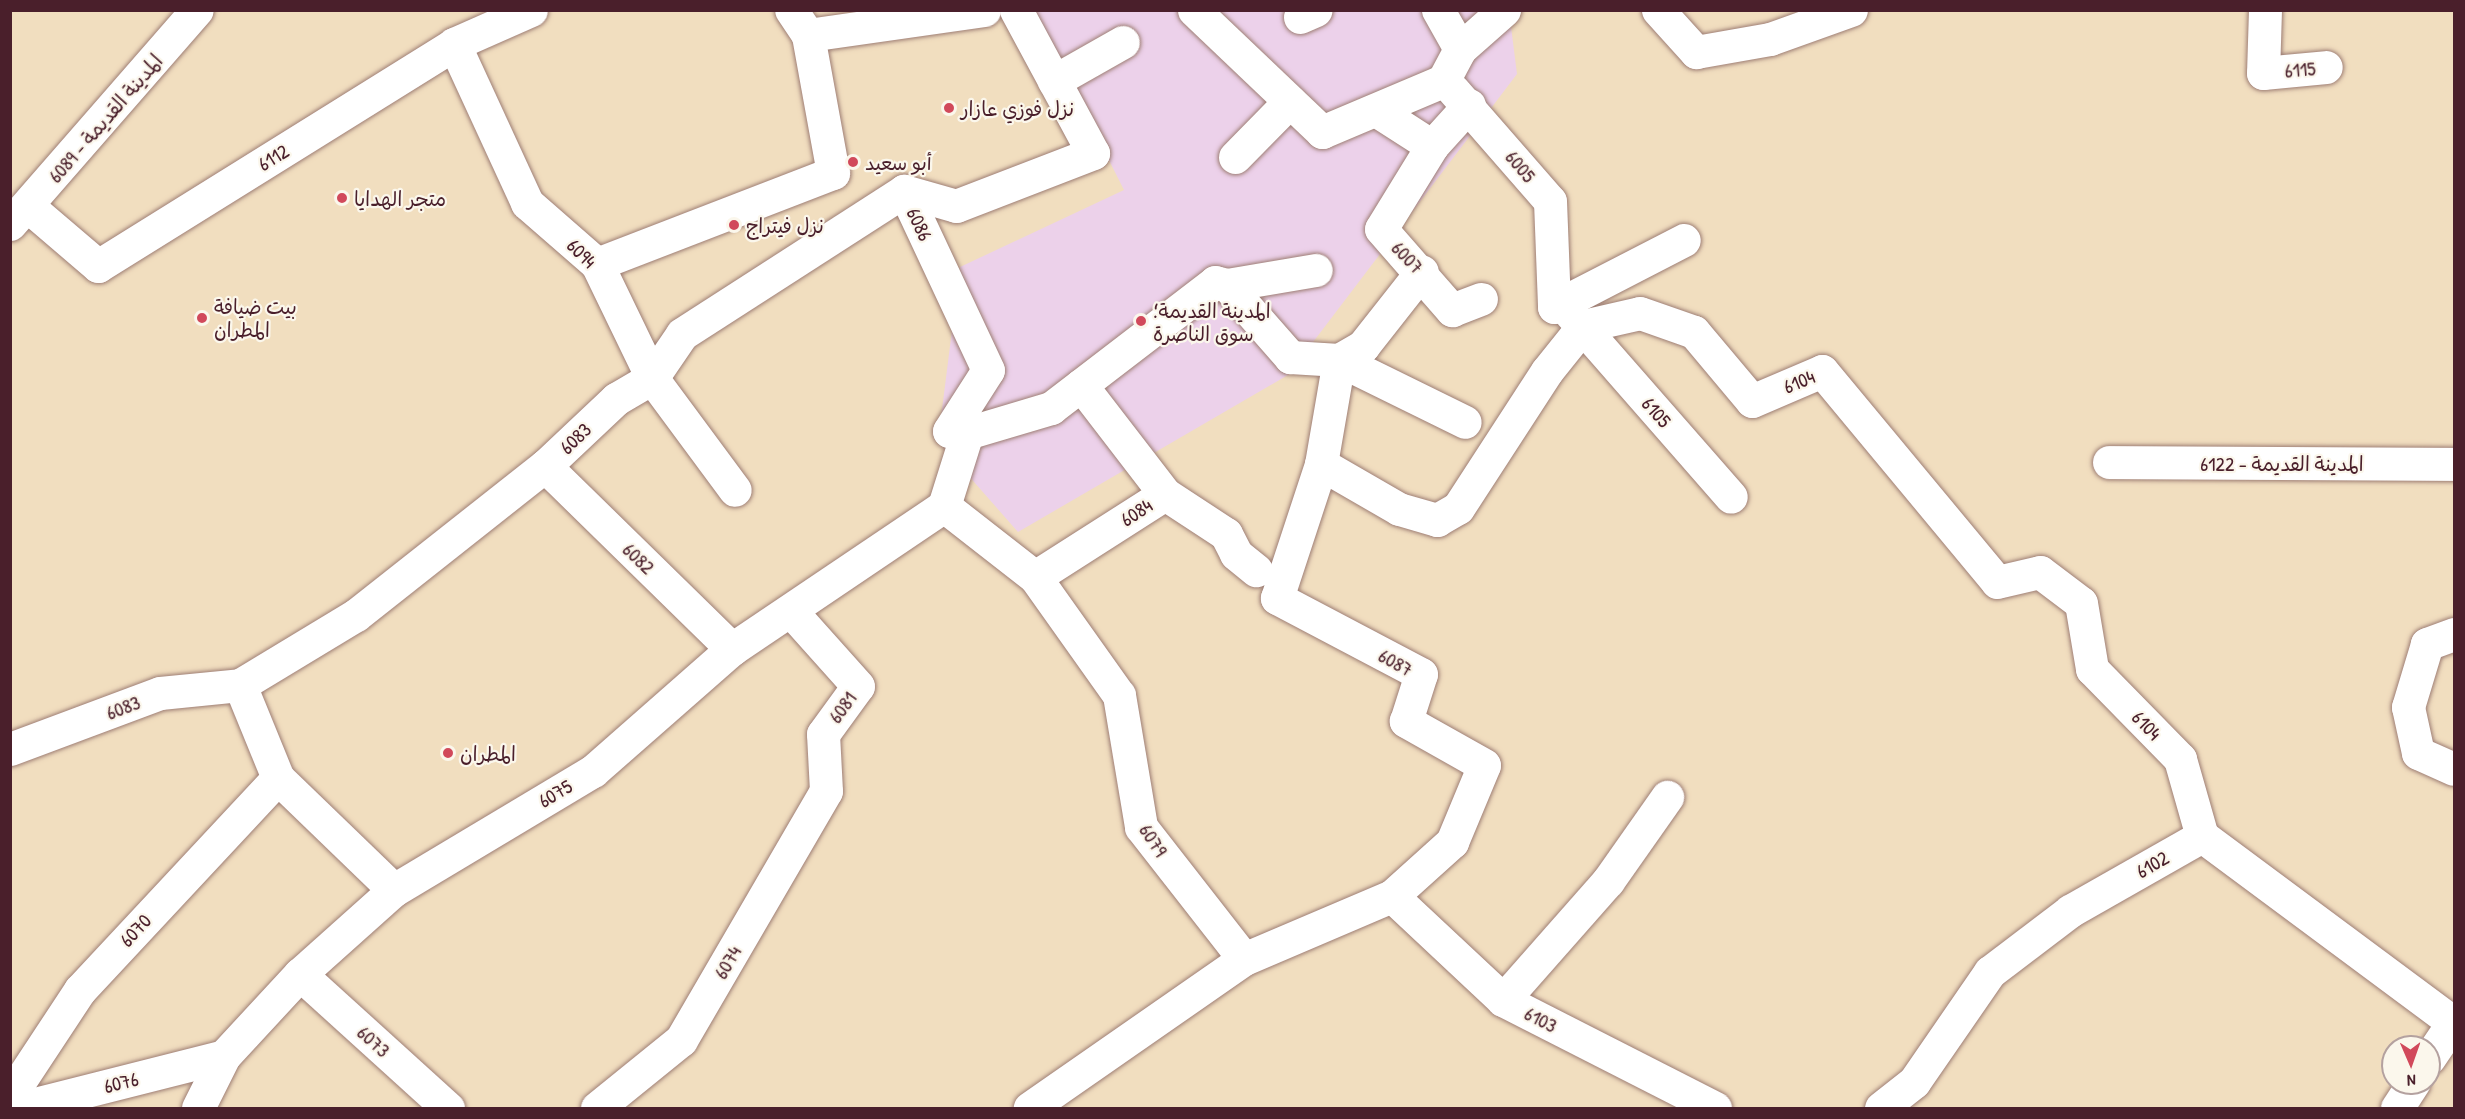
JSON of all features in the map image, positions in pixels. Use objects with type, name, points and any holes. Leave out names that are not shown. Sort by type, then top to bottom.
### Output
[{"type":"street","name":"المدينة القديمة - 6089","points":[[20,216],[196,10]]},
{"type":"street","name":"6112","points":[[20,216],[98,266],[454,44],[531,10]]},
{"type":"street","points":[[597,264],[833,173],[799,22],[984,10]]},
{"type":"street","name":"6086","points":[[904,191],[956,206],[1093,153],[1016,10]]},
{"type":"street","points":[[1194,10],[1322,132],[1378,112],[1443,81],[1460,49],[1504,10]]},
{"type":"street","points":[[1438,10],[1460,49]]},
{"type":"street","points":[[1658,10],[1696,52],[1770,39],[1851,10]]},
{"type":"street","name":"6115","points":[[2265,10],[2263,73],[2326,67]]},
{"type":"street","points":[[1054,81],[1123,42]]},
{"type":"street","name":"6094","points":[[454,44],[527,203],[597,264],[652,378],[735,490]]},
{"type":"street","name":"6005","points":[[1443,81],[1469,105],[1550,201],[1554,307]]},
{"type":"street","points":[[1235,157],[1290,101]]},
{"type":"street","name":"6007","points":[[1469,105],[1432,146],[1381,229],[1422,271],[1452,310],[1481,299]]},
{"type":"street","points":[[1378,112],[1432,146]]},
{"type":"street","name":"6086","points":[[904,191],[988,370],[949,431],[967,433]]},
{"type":"street","name":"6083","points":[[10,749],[160,693],[240,685],[356,615],[545,466],[616,399],[652,378],[682,334],[904,191]]},
{"type":"street","points":[[1554,307],[1684,240]]},
{"type":"street","points":[[944,506],[967,433],[1051,408],[1215,282],[1227,285],[1316,270]]},
{"type":"street","points":[[1339,360],[1363,346],[1422,271]]},
{"type":"street","points":[[1227,285],[1290,357],[1339,360],[1465,422]]},
{"type":"street","points":[[1321,464],[1399,509],[1437,520],[1458,508],[1547,371],[1583,326],[1573,314],[1554,307]]},
{"type":"street","name":"6104","points":[[1583,326],[1640,313],[1694,332],[1752,401],[1822,371],[1997,582],[2040,572],[2081,603],[2092,669],[2180,759],[2202,836]]},
{"type":"street","name":"6105","points":[[1583,326],[1731,497]]},
{"type":"street","name":"6087","points":[[1244,959],[1392,896],[1452,842],[1484,765],[1406,721],[1420,674],[1277,598],[1321,464],[1339,360]]},
{"type":"street","points":[[1081,385],[1165,494]]},
{"type":"street","name":"المدينة القديمة - 6122","points":[[2109,462],[2454,464]]},
{"type":"street","name":"6082","points":[[545,466],[732,649]]},
{"type":"street","name":"6084","points":[[1035,577],[1165,494],[1226,534],[1236,554],[1256,570]]},
{"type":"street","name":"6079","points":[[944,506],[1035,577],[1119,695],[1142,827],[1244,959]]},
{"type":"street","name":"6075","points":[[198,1108],[224,1056],[300,974],[394,890],[592,771],[732,649],[944,506]]},
{"type":"street","name":"6081","points":[[791,611],[858,686],[823,734],[826,791]]},
{"type":"street","points":[[2454,634],[2427,644],[2408,707],[2418,753],[2454,770]]},
{"type":"street","points":[[240,685],[278,778],[394,890]]},
{"type":"street","name":"6070","points":[[10,1096],[80,990],[278,778]]},
{"type":"street","name":"6074","points":[[610,1105],[681,1040],[826,791]]},
{"type":"street","points":[[1503,1000],[1608,881],[1667,797]]},
{"type":"street","points":[[2202,836],[2454,1022],[2441,1041]]},
{"type":"street","name":"6102","points":[[1881,1108],[1914,1082],[1990,972],[2070,911],[2202,836]]},
{"type":"street","name":"6103","points":[[1392,896],[1503,1000],[1715,1108]]},
{"type":"street","points":[[1030,1108],[1244,959]]},
{"type":"street","name":"6073","points":[[300,974],[448,1108]]},
{"type":"street","name":"6076","points":[[19,1108],[224,1056]]},
{"type":"street","points":[[2397,1108],[2405,1095]]},
{"type":"shaded area","name":"المدينة القديمة؛ سوق الناصرة","points":[[1034,11],[1509,11],[1517,74],[1288,375],[1018,532],[938,441],[960,267],[1124,190]]},
{"type":"place","name":"نزل فوزي عازار","points":[[949,108]]},
{"type":"place","name":"أبو سعيد","points":[[853,162]]},
{"type":"place","name":"متجر الهدايا","points":[[342,198]]},
{"type":"place","name":"نزل فيتراج","points":[[734,225]]},
{"type":"place","name":"بيت ضيافة المطران","points":[[202,318]]},
{"type":"place","name":"المدينة القديمة؛ سوق الناصرة","points":[[1141,321]]},
{"type":"place","name":"المطران","points":[[448,753]]}]
